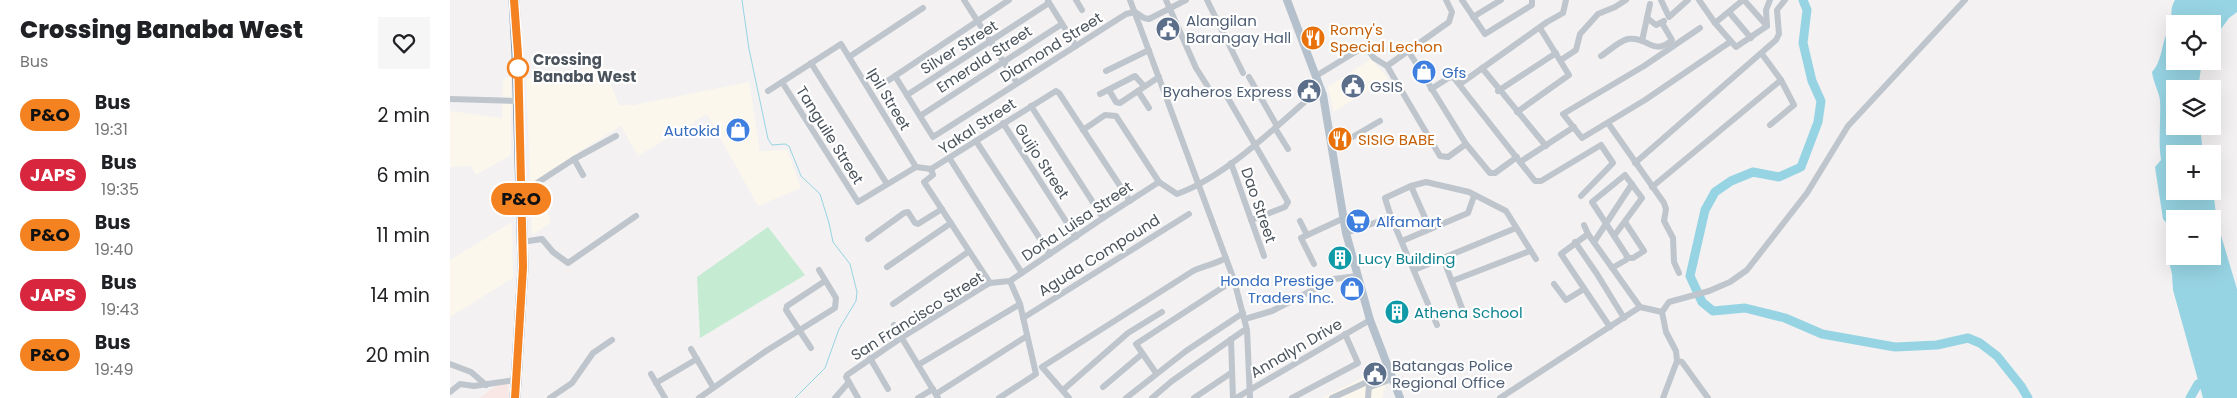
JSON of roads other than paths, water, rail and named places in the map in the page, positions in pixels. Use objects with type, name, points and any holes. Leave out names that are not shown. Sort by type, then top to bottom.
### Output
[{"type":"highway","points":[[514,0],[518,54],[523,267],[515,398]]},
{"type":"main road","points":[[1287,0],[1321,88],[1327,113],[1342,219],[1370,320],[1400,398]]},
{"type":"street","points":[[965,0],[1017,84]]},
{"type":"street","points":[[886,82],[1008,0]]},
{"type":"street","points":[[1078,0],[1082,10]]},
{"type":"street","points":[[1130,0],[1234,280],[1244,316],[1250,398]]},
{"type":"street","points":[[1166,0],[1196,68],[1210,90]]},
{"type":"street","points":[[1135,12],[1148,19],[1186,0]]},
{"type":"street","points":[[1207,0],[1243,73]]},
{"type":"street","points":[[1387,66],[1449,22],[1452,12],[1446,0]]},
{"type":"street","points":[[1462,0],[1485,34],[1532,5],[1532,0]]},
{"type":"street","points":[[1473,17],[1501,0]]},
{"type":"street","points":[[1460,84],[1563,13],[1566,0]]},
{"type":"street","points":[[1561,60],[1576,50],[1580,34],[1598,14],[1626,0]]},
{"type":"street","points":[[1661,0],[1669,17]]},
{"type":"street","points":[[1647,18],[1656,25],[1662,23],[1688,0]]},
{"type":"street","points":[[1699,0],[1715,23],[1736,47],[1767,26]]},
{"type":"street","points":[[1715,23],[1743,0],[1767,26]]},
{"type":"street","points":[[1767,26],[1766,10],[1770,0]]},
{"type":"street","points":[[1635,163],[1762,54],[1778,34],[1777,10],[1785,0]]},
{"type":"street","points":[[1663,398],[1677,361],[1676,351],[1666,332],[1662,312],[1669,302],[1693,297],[1709,291],[1730,282],[1747,270],[1807,192],[1848,126],[1964,0]]},
{"type":"street","points":[[1048,2],[1076,46]]},
{"type":"street","name":"Silver Street","points":[[907,94],[990,43],[1048,2]]},
{"type":"street","points":[[1642,41],[1650,4]]},
{"type":"street","points":[[848,56],[923,8]]},
{"type":"street","name":"Diamond Street","points":[[920,116],[933,137],[1126,14],[1135,12]]},
{"type":"street","points":[[1729,12],[1751,38]]},
{"type":"street","points":[[1601,56],[1628,39],[1642,41],[1660,48],[1672,41],[1662,23]]},
{"type":"street","name":"Emerald Street","points":[[920,116],[1062,24]]},
{"type":"street","points":[[1517,112],[1569,75],[1540,28]]},
{"type":"street","points":[[1700,28],[1644,66],[1563,114],[1582,138],[1608,123],[1730,42]]},
{"type":"street","name":"Ipil Street","points":[[811,63],[841,44],[916,167]]},
{"type":"street","points":[[1316,76],[1362,46],[1365,46],[1374,58],[1387,66],[1440,156],[1448,157],[1466,144]]},
{"type":"street","points":[[1106,71],[1149,50]]},
{"type":"street","points":[[1409,52],[1430,89],[1466,144],[1490,173],[1496,174],[1546,146],[1574,127]]},
{"type":"street","points":[[1498,90],[1556,53]]},
{"type":"street","points":[[1762,54],[1794,105],[1770,126]]},
{"type":"street","points":[[768,91],[811,63],[887,184],[916,167]]},
{"type":"street","points":[[1482,68],[1498,90],[1546,146]]},
{"type":"street","points":[[895,76],[920,116]]},
{"type":"street","points":[[1100,94],[1135,76],[1149,108]]},
{"type":"street","points":[[1109,90],[1118,103],[1159,76]]},
{"type":"street","points":[[1249,77],[1288,149]]},
{"type":"street","points":[[1430,89],[1450,77],[1460,84],[1535,181],[1541,181],[1601,145],[1613,163],[1581,196]]},
{"type":"street","points":[[1652,187],[1780,80]]},
{"type":"street","name":"Tanguile Street","points":[[782,82],[858,202],[887,184]]},
{"type":"street","points":[[1130,200],[1083,130],[1105,115],[1116,116],[1159,182],[1177,194],[1231,163],[1255,145],[1321,88]]},
{"type":"street","name":"Yakal Street","points":[[916,167],[931,169],[950,159],[1003,123],[1056,91],[1083,130]]},
{"type":"street","points":[[1225,93],[1288,202],[1285,207],[1251,220]]},
{"type":"street","points":[[450,99],[518,101]]},
{"type":"street","points":[[1031,106],[1102,218]]},
{"type":"street","points":[[1332,149],[1380,121]]},
{"type":"street","name":"Guijo Street","points":[[1003,123],[1076,237]]},
{"type":"street","points":[[1608,123],[1666,208],[1664,220],[1673,238],[1674,262],[1679,273]]},
{"type":"street","points":[[520,194],[574,159],[616,136]]},
{"type":"street","points":[[976,141],[1050,254]]},
{"type":"street","points":[[574,159],[583,175]]},
{"type":"street","points":[[950,159],[1022,273]]},
{"type":"street","name":"Dao Street","points":[[1231,163],[1264,256]]},
{"type":"street","points":[[931,169],[933,175],[924,182],[990,283]]},
{"type":"street","points":[[1614,236],[1642,198],[1625,175],[1592,202],[1627,258]]},
{"type":"street","name":"Doña Luisa Street","points":[[1010,281],[1102,218],[1159,182]]},
{"type":"street","points":[[1437,325],[1391,217],[1385,198],[1411,186],[1426,182],[1469,192],[1506,211],[1536,259]]},
{"type":"street","points":[[1594,242],[1632,184]]},
{"type":"street","points":[[1411,186],[1430,229]]},
{"type":"street","points":[[1402,241],[1468,213],[1474,196]]},
{"type":"street","points":[[868,239],[904,213],[908,212],[916,224],[942,209]]},
{"type":"street","name":"Aguda Compound","points":[[1023,318],[1188,214]]},
{"type":"street","points":[[522,242],[542,239],[553,252],[568,263],[636,216]]},
{"type":"street","points":[[1346,233],[1391,217]]},
{"type":"street","points":[[1314,264],[1301,238],[1342,219]]},
{"type":"street","points":[[1300,220],[1307,235]]},
{"type":"street","points":[[1612,268],[1627,258],[1633,258],[1644,251],[1625,222]]},
{"type":"street","points":[[887,267],[952,223]]},
{"type":"street","points":[[1584,225],[1588,234],[1640,307],[1662,312]]},
{"type":"street","points":[[1414,270],[1516,228]]},
{"type":"street","points":[[1588,234],[1561,254],[1610,327]]},
{"type":"street","points":[[1575,242],[1624,318]]},
{"type":"street","points":[[1452,281],[1530,251]]},
{"type":"street","points":[[893,304],[968,252]]},
{"type":"street","points":[[1069,398],[1042,367],[1193,271],[1213,265],[1226,258]]},
{"type":"street","points":[[1443,258],[1463,311]]},
{"type":"street","points":[[699,398],[799,329],[835,308],[836,298],[818,270]]},
{"type":"street","points":[[1126,398],[1156,373],[1244,316],[1272,311],[1334,279],[1357,276]]},
{"type":"street","points":[[1156,373],[1136,344],[1234,280]]},
{"type":"street","points":[[810,348],[786,310],[786,306],[825,281]]},
{"type":"street","points":[[999,398],[1036,374],[1020,304],[1010,281]]},
{"type":"street","name":"San Francisco Street","points":[[849,382],[847,374],[901,338],[990,283],[1010,281]]},
{"type":"street","points":[[1554,284],[1566,300],[1584,288]]},
{"type":"street","points":[[918,365],[1020,304]]},
{"type":"street","points":[[1500,398],[1640,307]]},
{"type":"street","points":[[1062,390],[1128,332],[1162,312]]},
{"type":"street","name":"Annalyn Drive","points":[[1234,398],[1370,320]]},
{"type":"street","points":[[894,325],[935,394]]},
{"type":"street","points":[[1152,398],[1172,381],[1243,331]]},
{"type":"street","points":[[1292,398],[1358,362],[1345,334]]},
{"type":"street","points":[[918,398],[935,394],[1028,336]]},
{"type":"street","points":[[1230,339],[1234,398]]},
{"type":"street","points":[[550,398],[572,383],[593,353],[612,340]]},
{"type":"street","points":[[691,349],[714,386]]},
{"type":"street","points":[[1102,387],[1142,354]]},
{"type":"street","points":[[870,358],[888,389]]},
{"type":"street","points":[[656,383],[697,359]]},
{"type":"street","points":[[1677,361],[1682,362],[1708,398]]},
{"type":"street","points":[[450,364],[472,372],[486,385]]},
{"type":"street","points":[[1194,398],[1231,373]]},
{"type":"street","points":[[651,374],[665,398]]},
{"type":"street","points":[[1332,398],[1390,376]]},
{"type":"street","points":[[450,392],[460,384],[486,385],[516,380]]},
{"type":"street","points":[[835,398],[849,382],[858,398]]},
{"type":"street","points":[[1368,398],[1369,384]]},
{"type":"water","points":[[2175,0],[2237,0],[2237,12],[2229,18],[2221,29],[2221,15],[2172,15]]},
{"type":"water","points":[[2166,36],[2166,70],[2201,70],[2199,80],[2166,80],[2166,135],[2201,135],[2202,145],[2166,145],[2166,200],[2214,200],[2216,210],[2166,210],[2166,223],[2163,219],[2155,167],[2161,160],[2160,101],[2152,72],[2159,60]]},
{"type":"water","points":[[2221,235],[2237,289],[2237,398],[2203,398],[2173,290],[2170,265],[2221,265]]},
{"type":"waterway","points":[[742,0],[749,49],[768,139],[772,145],[785,144],[789,146],[801,176],[820,194],[833,242],[850,264],[857,292],[856,301],[839,329],[825,368],[795,398]]},
{"type":"waterway","points":[[1803,0],[1807,10],[1803,43],[1812,81],[1821,101],[1818,122],[1801,167],[1779,177],[1753,172],[1731,181],[1715,192],[1705,210],[1690,276],[1702,302],[1713,311],[1745,308],[1785,318],[1822,334],[1895,347],[1937,345],[1968,338],[1980,343],[1997,356],[2028,398]]},
{"type":"waterway","points":[[2190,398],[2198,384],[2208,379]]},
{"type":"place","name":"Alangilan Barangay Hall","points":[[1168,29]]},
{"type":"place","name":"Romy's Special Lechon","points":[[1313,38]]},
{"type":"place","name":"Crossing Banaba West","points":[[518,68]]},
{"type":"place","name":"Gfs","points":[[1424,72]]},
{"type":"place","name":"GSIS","points":[[1353,86]]},
{"type":"place","name":"Byaheros Express","points":[[1309,91]]},
{"type":"place","name":"Autokid","points":[[738,130]]},
{"type":"place","name":"SISIG BABE","points":[[1340,139]]},
{"type":"place","name":"Alfamart","points":[[1358,221]]},
{"type":"place","name":"Lucy Building","points":[[1340,258]]},
{"type":"place","name":"Honda Prestige Traders Inc.","points":[[1352,289]]},
{"type":"place","name":"Athena School","points":[[1397,312]]},
{"type":"place","name":"Batangas Police Regional Office","points":[[1375,374]]}]
